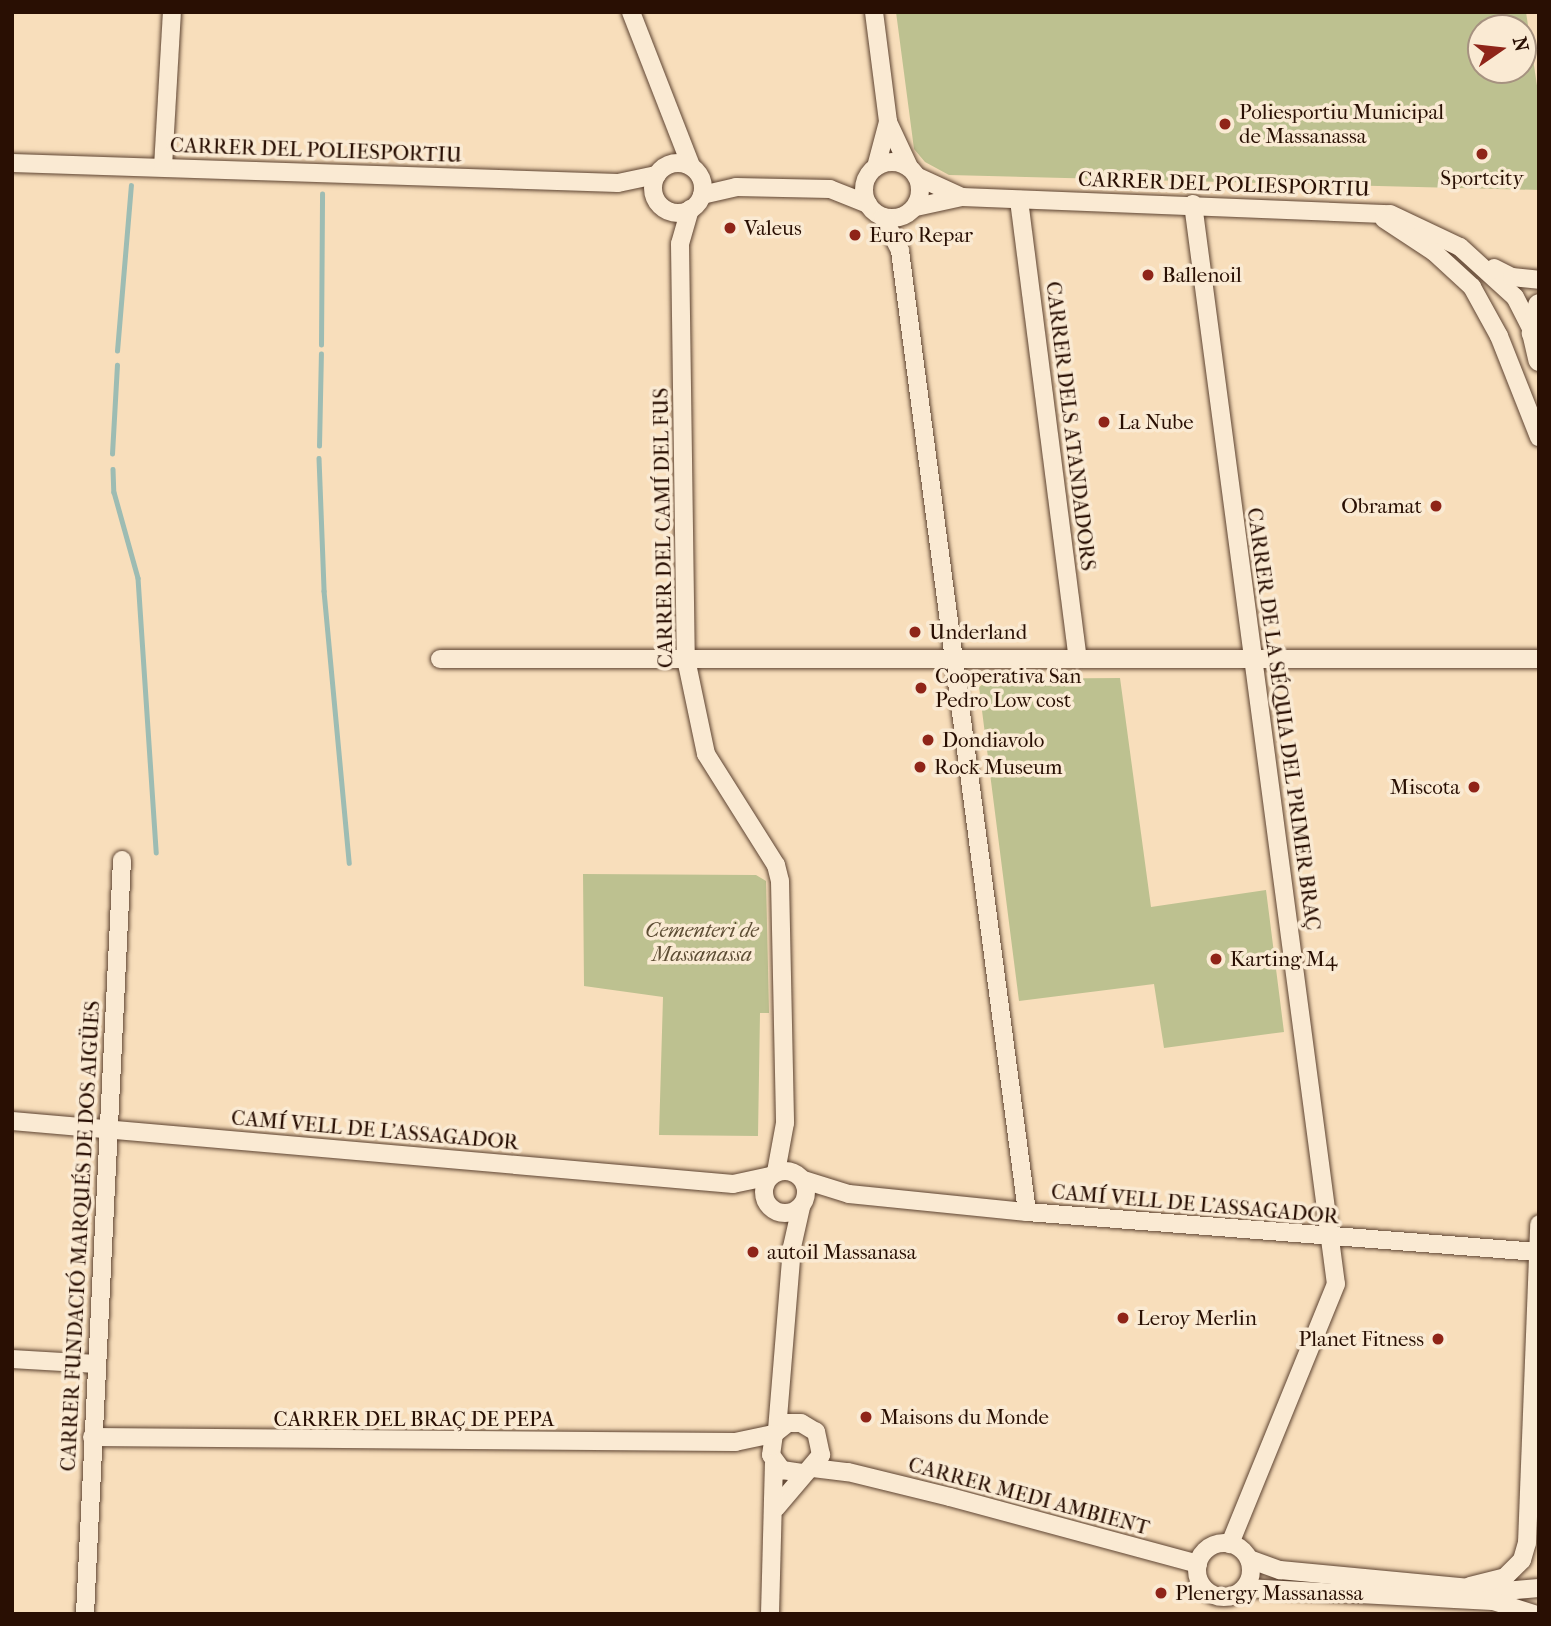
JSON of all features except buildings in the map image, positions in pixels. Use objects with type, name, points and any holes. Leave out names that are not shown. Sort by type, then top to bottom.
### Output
[{"type":"street","points":[[163,167],[172,12]]},
{"type":"street","points":[[631,12],[676,138],[694,170],[702,195]]},
{"type":"street","points":[[874,12],[888,122],[921,192],[912,210],[900,251]]},
{"type":"street","points":[[868,204],[864,185],[873,170],[888,122]]},
{"type":"street","points":[[676,138],[659,172],[661,203],[690,209],[702,195],[736,187],[830,189],[868,204],[883,217],[900,251],[1027,1212]]},
{"type":"street","points":[[830,189],[892,161],[913,172]]},
{"type":"street","name":"CARRER DEL POLIESPORTIU","points":[[12,163],[618,183],[659,172]]},
{"type":"street","points":[[659,172],[676,163],[736,187]]},
{"type":"street","name":"CARRER DEL POLIESPORTIU","points":[[913,172],[962,197]]},
{"type":"street","name":"CARRER DEL POLIESPORTIU","points":[[618,183],[661,203]]},
{"type":"street","name":"CARRER DEL POLIESPORTIU","points":[[912,210],[962,197],[1372,212],[1424,227],[1472,257],[1512,277],[1539,281]]},
{"type":"street","name":"CARRER DELS ATANDADORS","points":[[1019,200],[1078,659]]},
{"type":"street","name":"CARRER DEL CAMÍ DEL FUS","points":[[661,203],[681,244]]},
{"type":"street","name":"CARRER DE LA SÉQUIA DEL PRIMER BRAÇ","points":[[1193,204],[1336,1284],[1230,1544]]},
{"type":"street","name":"CARRER DEL CAMÍ DEL FUS","points":[[690,209],[681,244],[686,659],[706,754],[776,864],[780,881],[785,1123],[774,1174]]},
{"type":"street","points":[[883,217],[912,210]]},
{"type":"street","points":[[1372,212],[1434,251],[1472,286],[1499,336],[1539,437]]},
{"type":"street","name":"CARRER DEL POLIESPORTIU","points":[[1472,257],[1515,297],[1533,332]]},
{"type":"street","points":[[1539,305],[1533,332],[1539,359]]},
{"type":"street","points":[[440,659],[1539,659]]},
{"type":"street","name":"CARRER FUNDACIÓ MARQUÉS DE DOS AIGÜES","points":[[85,1614],[122,860]]},
{"type":"street","name":"CAMÍ VELL DE L'ASSAGADOR","points":[[12,1121],[733,1184],[774,1174]]},
{"type":"street","name":"CARRER DEL CAMÍ DEL FUS","points":[[785,1123],[801,1178]]},
{"type":"street","points":[[770,1614],[776,1508],[773,1459],[784,1385],[792,1247],[807,1192],[801,1178],[774,1174],[765,1187],[770,1205],[792,1247]]},
{"type":"street","name":"CAMÍ VELL DE L'ASSAGADOR","points":[[801,1178],[849,1194],[1027,1212],[1331,1239],[1538,1252]]},
{"type":"street","name":"CAMÍ VELL DE L'ASSAGADOR","points":[[733,1184],[770,1205]]},
{"type":"street","name":"CAMÍ VELL DE L'ASSAGADOR","points":[[802,1206],[849,1194]]},
{"type":"street","points":[[770,1205],[788,1214],[802,1206]]},
{"type":"street","points":[[1539,1224],[1539,1317]]},
{"type":"street","points":[[1470,1586],[1505,1577],[1522,1560],[1527,1543],[1538,1284]]},
{"type":"street","points":[[12,1359],[96,1364]]},
{"type":"street","points":[[776,1508],[808,1471],[821,1448],[816,1432],[801,1423],[784,1385]]},
{"type":"street","points":[[776,1432],[801,1423]]},
{"type":"street","name":"CARRER DEL BRAÇ DE PEPA","points":[[92,1437],[735,1442],[776,1432]]},
{"type":"street","name":"CARRER DEL BRAÇ DE PEPA","points":[[735,1442],[773,1459]]},
{"type":"street","name":"CARRER MEDI AMBIENT","points":[[821,1448],[849,1472]]},
{"type":"street","points":[[773,1459],[782,1471],[808,1471]]},
{"type":"street","name":"CARRER MEDI AMBIENT","points":[[808,1471],[849,1472],[1198,1564]]},
{"type":"street","points":[[1248,1559],[1251,1573],[1245,1588],[1224,1606],[1202,1585],[1198,1564],[1210,1547],[1230,1544],[1248,1559],[1279,1570],[1504,1591],[1539,1588]]},
{"type":"street","points":[[1245,1588],[1451,1598],[1522,1606],[1534,1614]]},
{"type":"street","points":[[1451,1598],[1502,1614]]},
{"type":"green space","name":"Poliesportiu Municipal de Massanassa","points":[[896,12],[1526,12],[1467,14],[1467,84],[1537,84],[1539,190],[949,175],[925,162],[914,149]]},
{"type":"green space","points":[[1120,678],[1151,907],[1266,890],[1284,1032],[1164,1048],[1154,984],[1019,1001],[979,687],[990,679]]},
{"type":"green space","name":"Cementeri de Massanassa","points":[[583,874],[756,875],[766,881],[769,1013],[760,1013],[758,1136],[659,1135],[663,997],[584,986]]},
{"type":"waterway","points":[[117,351],[131,186]]},
{"type":"waterway","points":[[321,345],[322,194]]},
{"type":"waterway","points":[[319,446],[321,354]]},
{"type":"waterway","points":[[112,454],[117,365]]},
{"type":"waterway","points":[[319,458],[324,591],[349,863]]},
{"type":"waterway","points":[[113,469],[114,492],[138,578],[156,852]]},
{"type":"place","name":"Poliesportiu Municipal de Massanassa","points":[[1225,124]]},
{"type":"place","name":"Sportcity","points":[[1482,154]]},
{"type":"place","name":"Valeus","points":[[730,228]]},
{"type":"place","name":"Euro Repar","points":[[855,235]]},
{"type":"place","name":"Ballenoil","points":[[1148,275]]},
{"type":"place","name":"La Nube","points":[[1104,422]]},
{"type":"place","name":"Obramat","points":[[1436,506]]},
{"type":"place","name":"Underland","points":[[915,632]]},
{"type":"place","name":"Cooperativa San Pedro Low cost","points":[[921,688]]},
{"type":"place","name":"Dondiavolo","points":[[928,740]]},
{"type":"place","name":"Rock Museum","points":[[920,767]]},
{"type":"place","name":"Miscota","points":[[1474,787]]},
{"type":"place","name":"Karting M4","points":[[1216,959]]},
{"type":"place","name":"autoil Massanasa","points":[[753,1252]]},
{"type":"place","name":"Leroy Merlin","points":[[1123,1318]]},
{"type":"place","name":"Planet Fitness","points":[[1438,1339]]},
{"type":"place","name":"Maisons du Monde","points":[[866,1417]]},
{"type":"place","name":"Plenergy Massanassa","points":[[1161,1593]]}]
